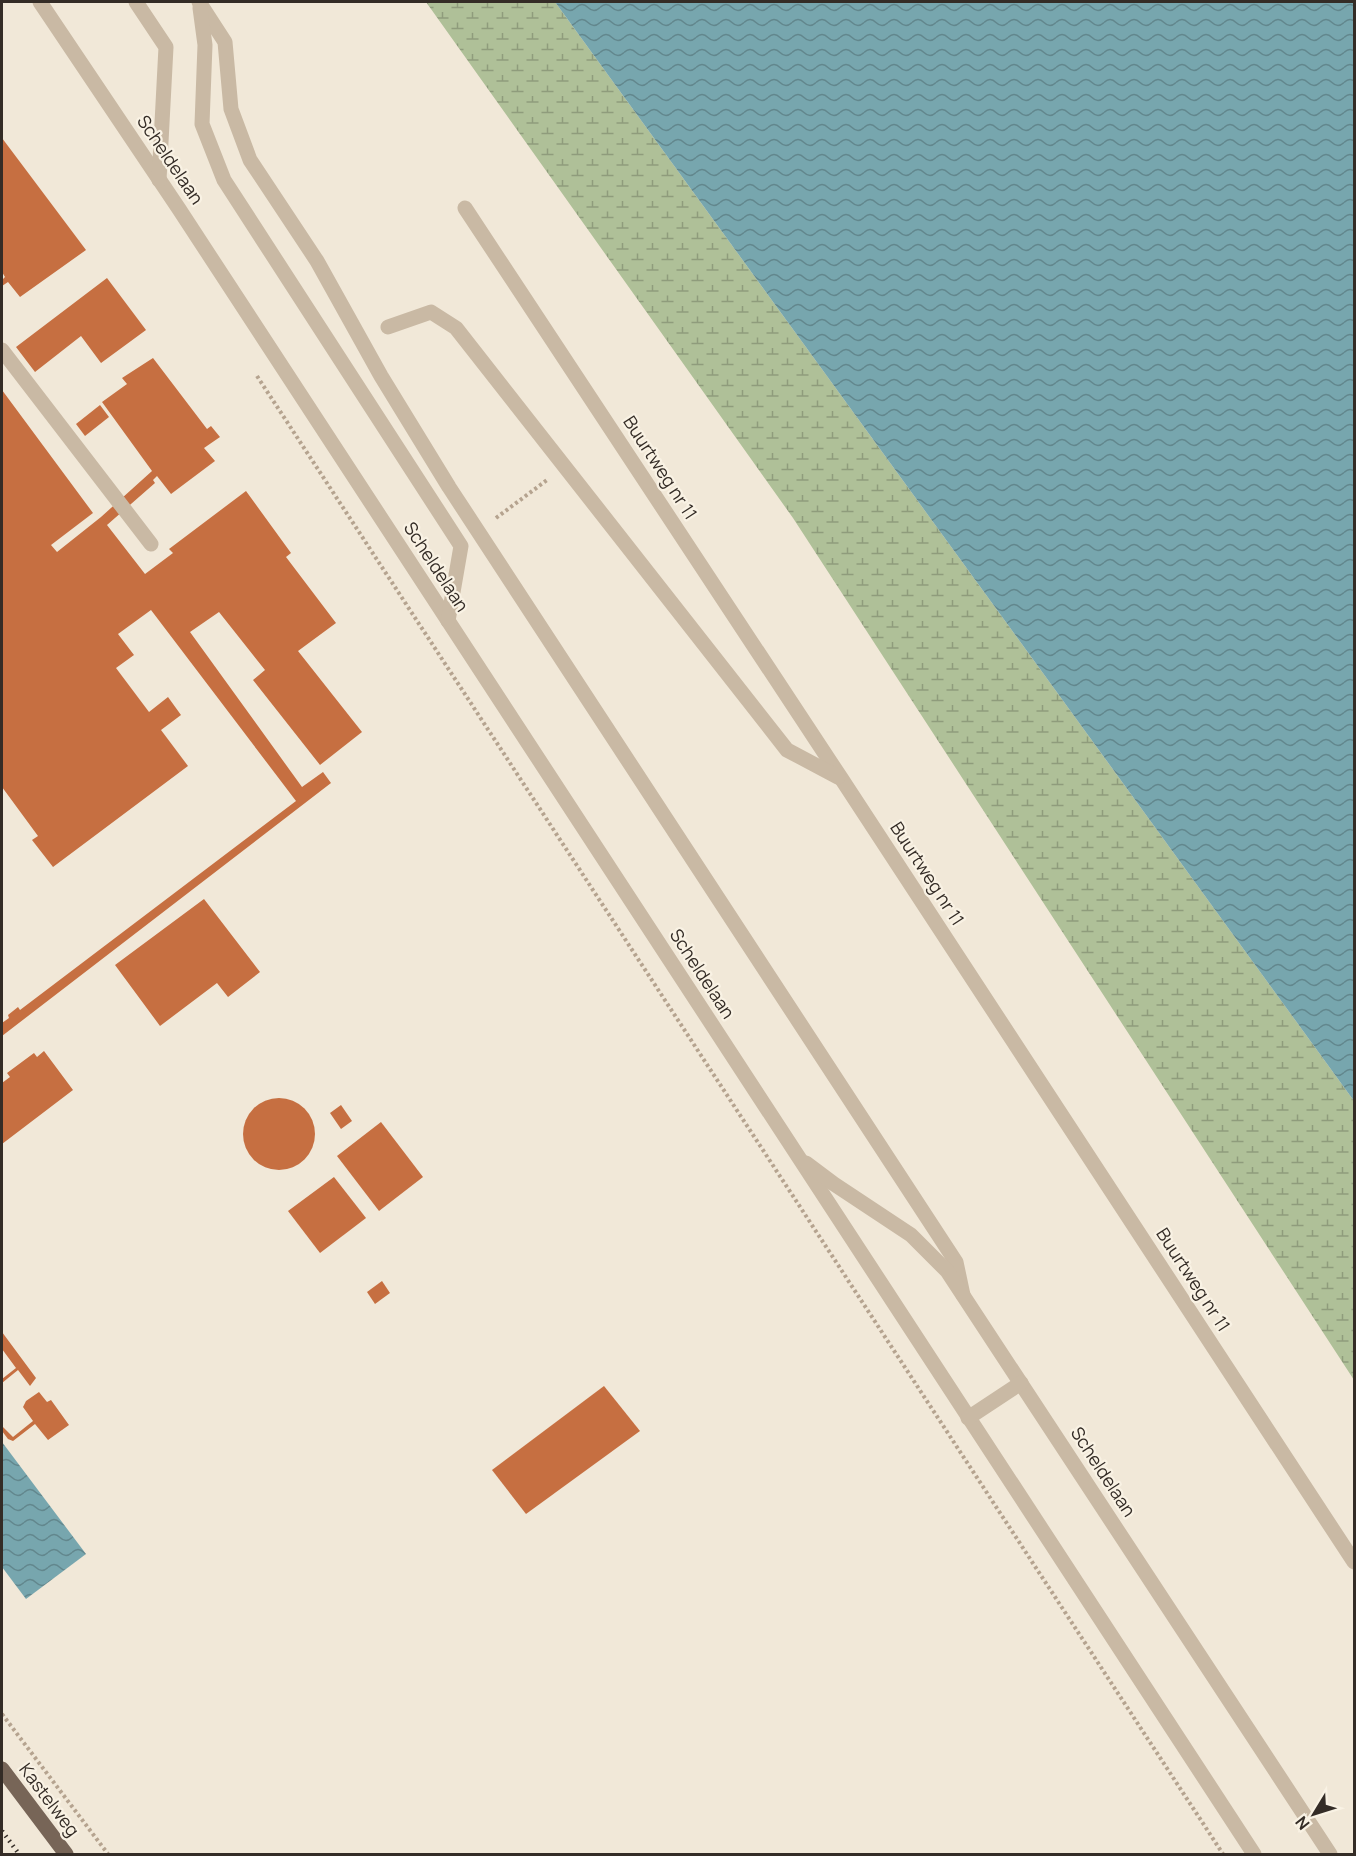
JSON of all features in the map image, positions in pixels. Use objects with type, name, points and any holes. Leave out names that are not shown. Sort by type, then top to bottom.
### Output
[{"type":"main road","name":"Kastelweg","points":[[2,1769],[66,1854]]},
{"type":"lane","name":"Scheldelaan","points":[[40,2],[159,180],[1254,1854]]},
{"type":"lane","points":[[136,2],[166,47],[159,180]]},
{"type":"lane","points":[[199,2],[205,45],[202,124],[224,180],[461,546],[448,621]]},
{"type":"lane","points":[[199,2],[225,42],[231,109],[250,160],[317,261],[381,376],[448,487],[956,1262],[963,1295]]},
{"type":"lane","name":"Buurtweg nr 11","points":[[465,208],[1354,1562]]},
{"type":"lane","points":[[388,327],[431,312],[456,328],[788,750],[841,778]]},
{"type":"lane","points":[[2,350],[151,544]]},
{"type":"lane","name":"Scheldelaan","points":[[797,1155],[834,1184],[911,1235],[947,1271],[1330,1854]]},
{"type":"lane","points":[[968,1418],[1021,1383]]},
{"type":"path","points":[[2,1714],[108,1854]]},
{"type":"green space","points":[[426,2],[555,2],[1354,1101],[1354,1380],[793,518]]},
{"type":"water","points":[[555,2],[1354,2],[1354,1101]]},
{"type":"water","points":[[2,1442],[86,1554],[26,1599],[2,1567]]},
{"type":"building","points":[[2,138],[86,250],[20,297],[8,282],[2,286],[2,280],[5,277],[2,272]]},
{"type":"building","points":[[107,278],[146,330],[101,363],[81,336],[35,372],[16,347]]},
{"type":"building","points":[[153,358],[207,429],[211,426],[220,437],[204,448],[215,461],[171,494],[157,476],[153,480],[155,483],[107,525],[145,574],[173,553],[169,549],[246,491],[291,553],[286,557],[336,623],[298,651],[362,732],[320,765],[253,680],[265,670],[219,612],[190,632],[302,787],[323,772],[331,783],[2,1036],[2,1023],[18,1007],[20,1010],[296,801],[151,610],[118,634],[134,655],[116,668],[149,712],[168,697],[181,715],[161,730],[188,766],[53,867],[32,840],[38,836],[2,787],[2,390],[93,513],[51,545],[57,552],[101,517],[152,471],[102,402],[127,384],[122,378]]},
{"type":"building","points":[[100,405],[109,417],[85,436],[76,424]]},
{"type":"building","points":[[204,899],[260,972],[228,997],[217,983],[160,1026],[115,965]]},
{"type":"building","points":[[44,1051],[73,1090],[2,1144],[2,1083],[10,1077],[7,1073],[34,1053],[37,1057]]},
{"type":"building","points":[[279,1098],[299,1104],[309,1114],[315,1134],[309,1154],[299,1164],[279,1170],[259,1164],[249,1154],[243,1134],[249,1114],[259,1104]]},
{"type":"building","points":[[341,1105],[352,1121],[341,1129],[330,1113]]},
{"type":"building","points":[[381,1122],[423,1177],[379,1211],[337,1156]]},
{"type":"building","points":[[334,1177],[366,1218],[320,1253],[288,1211]]},
{"type":"building","points":[[382,1281],[390,1293],[375,1304],[367,1292]]},
{"type":"building","points":[[2,1332],[36,1378],[30,1386],[18,1370],[2,1383],[2,1379],[16,1368],[2,1349]]},
{"type":"building","points":[[604,1386],[640,1431],[526,1514],[492,1470]]},
{"type":"building","points":[[39,1392],[47,1402],[51,1400],[69,1425],[48,1440],[35,1424],[13,1441],[8,1439],[2,1431],[2,1426],[13,1437],[33,1421],[23,1407],[26,1401]]},
{"type":"railway","points":[[2,1831],[19,1854]]}]
